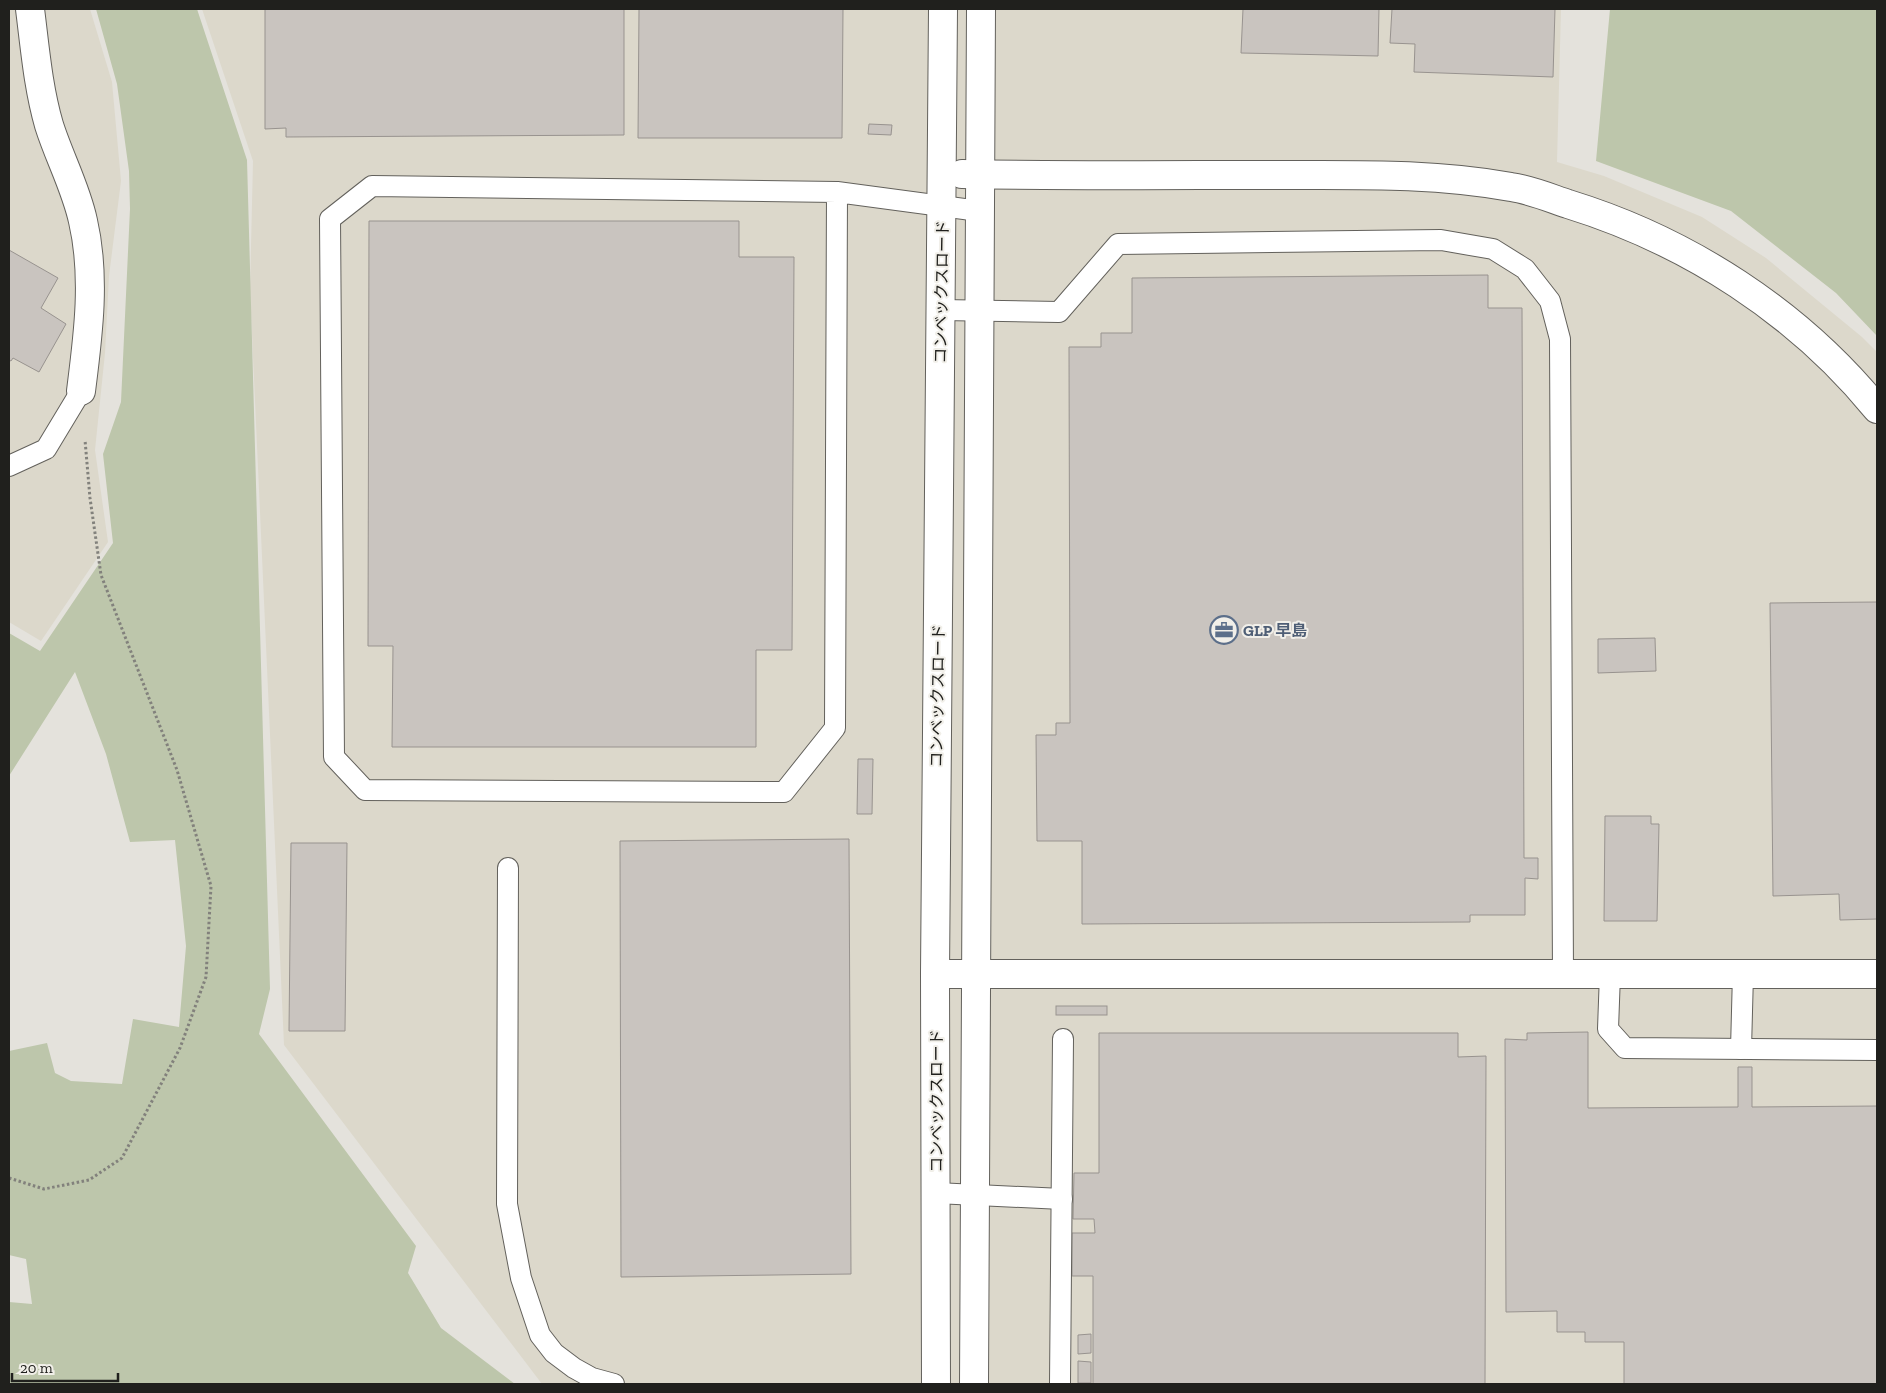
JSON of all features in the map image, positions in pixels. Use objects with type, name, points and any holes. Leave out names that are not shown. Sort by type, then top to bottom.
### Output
[{"type":"street","points":[[30,9],[40,91],[50,127],[83,221],[89,257],[90,311],[81,391]]},
{"type":"street","name":"コンベックスロード","points":[[936,1384],[935,974],[943,9]]},
{"type":"street","points":[[974,1384],[981,9]]},
{"type":"street","points":[[943,174],[1400,176],[1438,177],[1514,187],[1608,216],[1682,249],[1746,290],[1805,334],[1854,381],[1877,409]]},
{"type":"street","points":[[935,974],[1877,974]]},
{"type":"lane","points":[[837,192],[835,728],[784,792],[365,790],[334,757],[330,219],[372,186],[837,192],[979,211]]},
{"type":"lane","points":[[941,310],[1059,312],[1118,244],[1441,240],[1493,250],[1525,269],[1550,301],[1560,339],[1563,975]]},
{"type":"lane","points":[[9,466],[46,449],[81,391]]},
{"type":"lane","points":[[508,868],[507,1204],[521,1278],[540,1335],[554,1353],[574,1368],[592,1378],[614,1384]]},
{"type":"lane","points":[[1610,974],[1608,1029],[1626,1048],[1877,1050]]},
{"type":"lane","points":[[1741,1050],[1743,974]]},
{"type":"lane","points":[[1060,1384],[1063,1039]]},
{"type":"lane","points":[[936,1193],[1062,1199]]},
{"type":"lane","points":[[959,1384],[974,1384]]},
{"type":"path","points":[[9,1178],[44,1189],[89,1180],[122,1158],[180,1048],[206,977],[211,886],[177,770],[101,575],[90,498],[81,391]]},
{"type":"shaded area","points":[[9,9],[90,9],[112,82],[121,181],[109,276],[105,353],[95,450],[108,542],[41,641],[9,622]]},
{"type":"shaded area","points":[[202,9],[1561,9],[1557,162],[1604,176],[1702,217],[1766,258],[1862,337],[1877,352],[1877,1384],[542,1384],[284,1045],[250,290],[253,161]]},
{"type":"green space","points":[[96,9],[197,9],[247,160],[270,989],[259,1034],[416,1246],[408,1273],[441,1328],[515,1384],[9,1384],[9,1302],[32,1304],[26,1259],[9,1255],[9,1051],[47,1043],[55,1073],[71,1081],[122,1084],[133,1019],[179,1027],[186,946],[175,840],[130,842],[106,754],[75,672],[9,776],[9,633],[40,651],[113,543],[103,454],[121,402],[130,209],[129,171],[117,84]]},
{"type":"green space","points":[[1610,9],[1877,9],[1877,336],[1836,293],[1731,211],[1596,161]]},
{"type":"building","points":[[265,9],[624,9],[624,135],[286,137],[286,128],[265,129]]},
{"type":"building","points":[[639,9],[843,9],[842,138],[638,138]]},
{"type":"building","points":[[1243,9],[1379,9],[1378,56],[1241,53]]},
{"type":"building","points":[[1392,9],[1555,9],[1553,77],[1414,72],[1415,44],[1390,43]]},
{"type":"building","points":[[869,124],[892,125],[891,135],[868,134]]},
{"type":"building","points":[[369,221],[739,221],[739,257],[794,257],[792,650],[756,650],[756,747],[392,747],[393,646],[368,646]]},
{"type":"building","points":[[9,250],[58,278],[41,308],[66,324],[39,372],[13,358],[11,361],[9,360]]},
{"type":"building","points":[[1488,275],[1488,308],[1522,308],[1524,858],[1538,858],[1538,879],[1525,878],[1525,915],[1470,915],[1470,922],[1082,924],[1082,841],[1037,841],[1036,735],[1056,735],[1056,723],[1070,723],[1069,347],[1101,347],[1101,333],[1132,333],[1132,278]]},
{"type":"building","points":[[1877,602],[1877,919],[1840,920],[1839,894],[1773,896],[1770,603]]},
{"type":"building","points":[[1655,638],[1656,671],[1598,673],[1598,639]]},
{"type":"building","points":[[858,759],[873,759],[872,814],[857,814]]},
{"type":"building","points":[[1605,816],[1651,816],[1651,824],[1659,824],[1657,921],[1604,921]]},
{"type":"building","points":[[849,839],[851,1274],[621,1277],[620,841]]},
{"type":"building","points":[[291,843],[347,843],[345,1031],[289,1031]]},
{"type":"building","points":[[1056,1006],[1107,1006],[1107,1015],[1056,1015]]},
{"type":"building","points":[[1588,1032],[1588,1108],[1738,1107],[1738,1067],[1752,1067],[1752,1107],[1877,1106],[1877,1384],[1624,1384],[1624,1342],[1585,1342],[1585,1332],[1557,1332],[1557,1311],[1506,1312],[1505,1039],[1527,1040],[1527,1033]]},
{"type":"building","points":[[1099,1033],[1458,1033],[1458,1057],[1486,1056],[1485,1384],[1093,1384],[1093,1276],[1072,1276],[1072,1233],[1095,1233],[1094,1219],[1073,1219],[1074,1173],[1099,1173]]},
{"type":"building","points":[[1091,1334],[1091,1353],[1078,1354],[1078,1335]]},
{"type":"building","points":[[1078,1361],[1091,1362],[1091,1383],[1078,1383]]},
{"type":"place","name":"GLP 早島","points":[[1224,630]]}]
